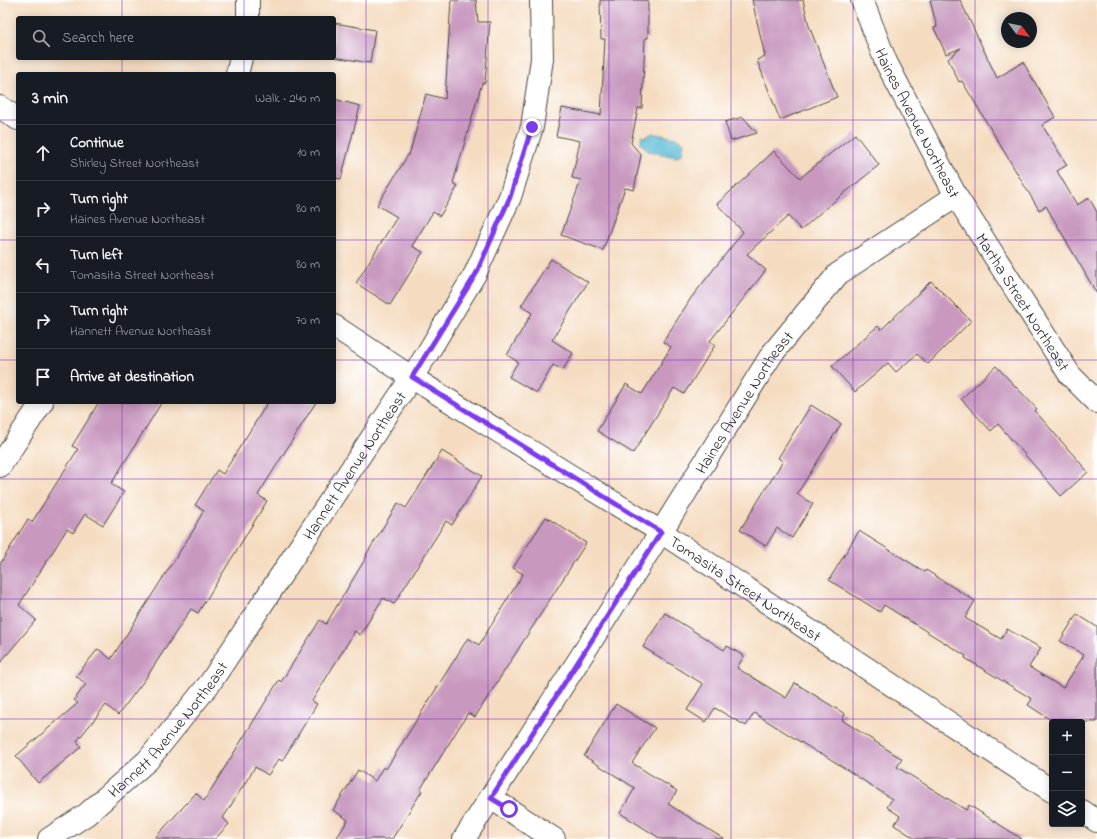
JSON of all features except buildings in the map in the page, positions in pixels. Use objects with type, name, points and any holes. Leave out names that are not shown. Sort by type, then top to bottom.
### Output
[{"type":"street","points":[[248,0],[248,16]]},
{"type":"street","name":"Hannett Avenue Northeast","points":[[49,839],[87,814],[148,760],[210,683],[412,377],[476,274],[510,197],[533,119],[542,59],[542,0]]},
{"type":"street","name":"Haines Avenue Northeast","points":[[464,839],[661,532],[772,354],[838,274],[956,196],[886,62],[862,0]]},
{"type":"street","points":[[238,72],[240,60]]},
{"type":"street","points":[[0,107],[16,118]]},
{"type":"street","name":"Martha Street Northeast","points":[[956,196],[1070,375],[1097,402]]},
{"type":"street","name":"Tomasita Street Northeast","points":[[336,327],[412,377],[661,532],[1049,789]]},
{"type":"street","points":[[0,466],[41,404]]},
{"type":"street","points":[[491,798],[554,839]]},
{"type":"street","points":[[1085,813],[1097,821]]},
{"type":"water","points":[[652,133],[680,139],[684,143],[682,154],[676,157],[648,151],[640,144],[642,136],[646,137]]},
{"type":"route","points":[[509,809],[491,798],[661,532],[412,377],[476,274],[510,197],[532,127]]}]
